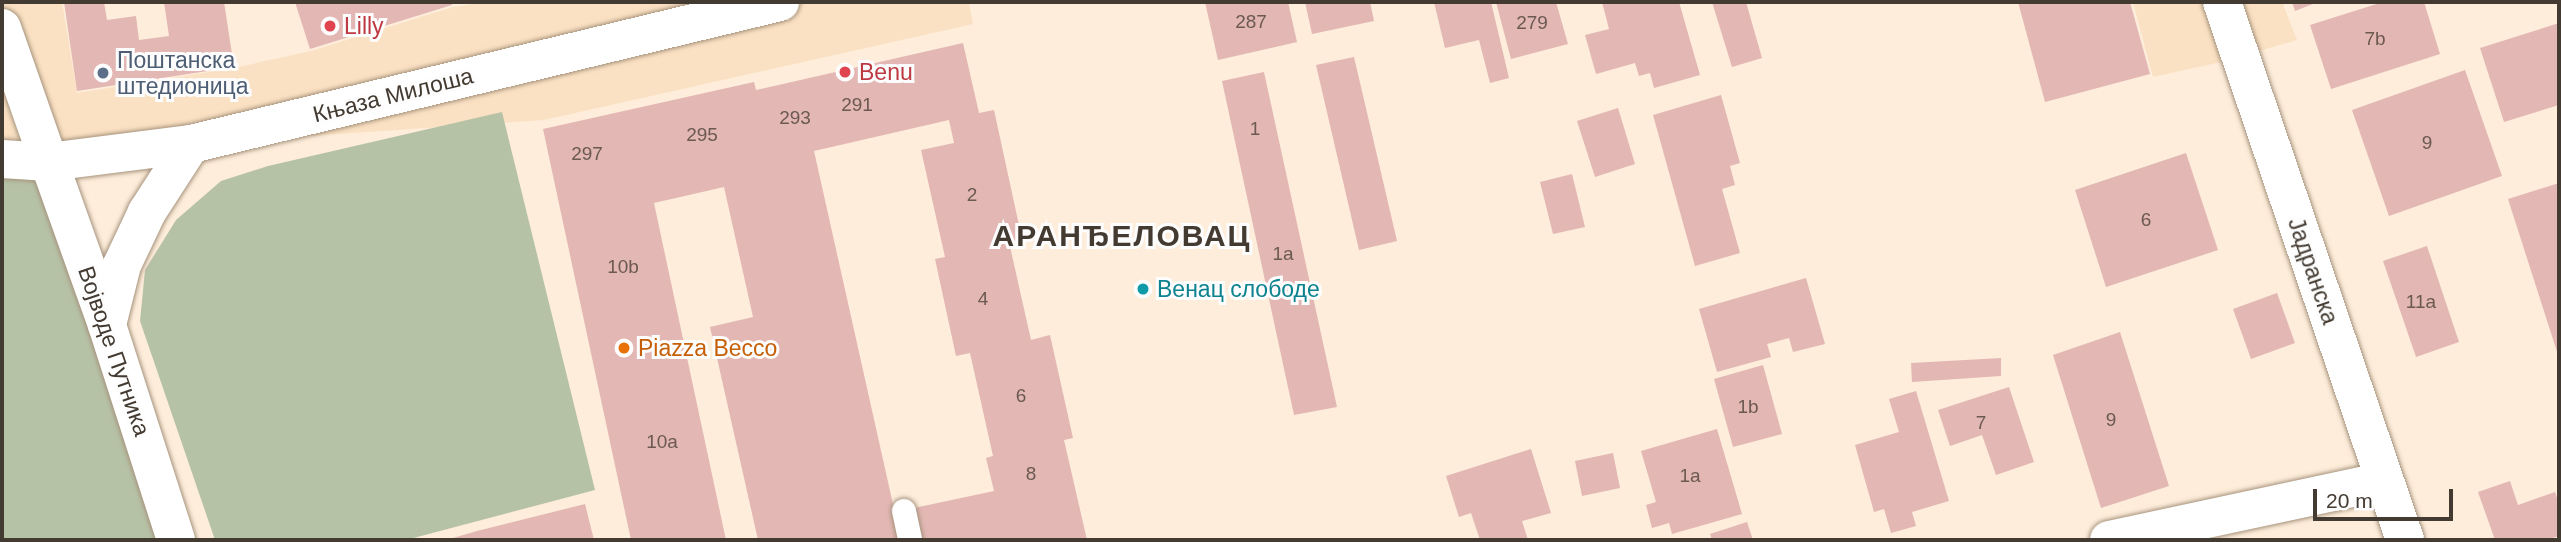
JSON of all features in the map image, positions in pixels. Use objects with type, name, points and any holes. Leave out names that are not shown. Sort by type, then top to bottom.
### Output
[{"type":"street","name":"Књаза Милоша","points":[[2,159],[49,162],[191,144],[780,2]]},
{"type":"street","name":"Јадранска","points":[[2222,2],[2404,540]]},
{"type":"street","name":"Војводе Путника","points":[[2,28],[107,325],[176,540]]},
{"type":"street","points":[[107,325],[122,265],[147,212],[191,144]]},
{"type":"street","points":[[2109,540],[2384,481]]},
{"type":"lane","points":[[904,511],[910,540]]},
{"type":"shaded area","points":[[2,2],[62,2],[77,93],[234,68],[311,51],[453,7],[488,2],[969,2],[973,24],[544,120],[2,157]]},
{"type":"shaded area","points":[[2133,2],[2282,2],[2297,40],[2221,62],[2153,77]]},
{"type":"green space","points":[[502,112],[595,490],[406,540],[215,540],[140,321],[145,270],[176,220],[221,181],[268,166]]},
{"type":"green space","points":[[2,161],[49,162],[175,540],[2,540]]},
{"type":"building","points":[[64,2],[104,2],[107,20],[136,16],[139,40],[169,36],[164,2],[224,2],[234,67],[77,91]]},
{"type":"building","points":[[295,2],[451,2],[452,5],[310,49]]},
{"type":"building","points":[[1205,2],[1288,2],[1297,42],[1218,60]]},
{"type":"building","points":[[1305,2],[1370,2],[1374,21],[1312,34]]},
{"type":"building","points":[[1434,2],[1491,2],[1509,78],[1490,83],[1479,40],[1445,48]]},
{"type":"building","points":[[1496,2],[1556,2],[1568,44],[1511,59]]},
{"type":"building","points":[[1602,2],[1679,2],[1700,75],[1654,88],[1650,73],[1639,76],[1635,63],[1596,74],[1585,35],[1609,29]]},
{"type":"building","points":[[1712,2],[1746,2],[1762,58],[1732,67]]},
{"type":"building","points":[[2018,2],[2130,2],[2150,74],[2045,102]]},
{"type":"building","points":[[2292,2],[2318,2],[2295,11]]},
{"type":"building","points":[[2383,2],[2424,2],[2440,54],[2331,89],[2310,25]]},
{"type":"building","points":[[2559,23],[2559,105],[2504,122],[2480,48]]},
{"type":"building","points":[[963,43],[979,113],[994,110],[1022,239],[1009,242],[1031,340],[1050,335],[1073,438],[1064,440],[1087,540],[921,540],[914,508],[994,491],[986,458],[993,456],[970,353],[956,356],[935,259],[945,257],[921,150],[954,143],[949,120],[814,151],[901,540],[758,540],[710,327],[753,317],[724,187],[654,203],[726,540],[631,540],[543,129],[754,82],[756,90]]},
{"type":"building","points":[[1354,57],[1397,241],[1359,250],[1316,65]]},
{"type":"building","points":[[2465,70],[2502,176],[2389,216],[2352,110]]},
{"type":"building","points":[[1264,72],[1337,407],[1294,415],[1222,81]]},
{"type":"building","points":[[1721,95],[1740,163],[1730,166],[1735,185],[1722,189],[1740,253],[1695,266],[1653,115]]},
{"type":"building","points":[[1618,108],[1635,164],[1595,177],[1577,121]]},
{"type":"building","points":[[2186,153],[2218,250],[2106,287],[2075,190]]},
{"type":"building","points":[[1572,174],[1585,227],[1553,234],[1540,182]]},
{"type":"building","points":[[2559,183],[2559,358],[2508,199]]},
{"type":"building","points":[[2427,246],[2459,342],[2416,357],[2383,261]]},
{"type":"building","points":[[1806,278],[1825,344],[1793,352],[1789,338],[1767,344],[1771,357],[1717,372],[1699,309]]},
{"type":"building","points":[[2277,293],[2295,343],[2251,359],[2233,309]]},
{"type":"building","points":[[2120,332],[2169,486],[2101,508],[2053,355]]},
{"type":"building","points":[[2001,358],[2001,376],[1912,382],[1911,363]]},
{"type":"building","points":[[1763,365],[1782,434],[1733,447],[1714,379]]},
{"type":"building","points":[[2009,387],[2034,462],[1996,475],[1982,435],[1950,446],[1938,410]]},
{"type":"building","points":[[1916,391],[1949,501],[1912,512],[1916,526],[1891,533],[1884,509],[1874,512],[1855,445],[1899,432],[1889,399]]},
{"type":"building","points":[[1717,429],[1742,514],[1672,534],[1669,523],[1652,528],[1646,505],[1656,502],[1641,451]]},
{"type":"building","points":[[1531,449],[1551,513],[1522,521],[1528,540],[1480,540],[1471,513],[1459,517],[1446,476]]},
{"type":"building","points":[[1613,453],[1620,488],[1582,496],[1575,461]]},
{"type":"building","points":[[2510,481],[2518,505],[2555,492],[2559,504],[2559,536],[2547,540],[2495,540],[2478,492]]},
{"type":"building","points":[[585,504],[594,540],[446,540],[477,531]]},
{"type":"building","points":[[1747,522],[1753,540],[1712,540],[1710,534]]},
{"type":"place","name":"Lilly","points":[[330,26]]},
{"type":"place","name":"Benu","points":[[845,72]]},
{"type":"place","name":"Поштанска штедионица","points":[[103,73]]},
{"type":"place","name":"Венац слободе","points":[[1143,289]]},
{"type":"place","name":"Piazza Becco","points":[[624,348]]},
{"type":"district","name":"АРАНЂЕЛОВАЦ","points":[[1122,236]]}]
